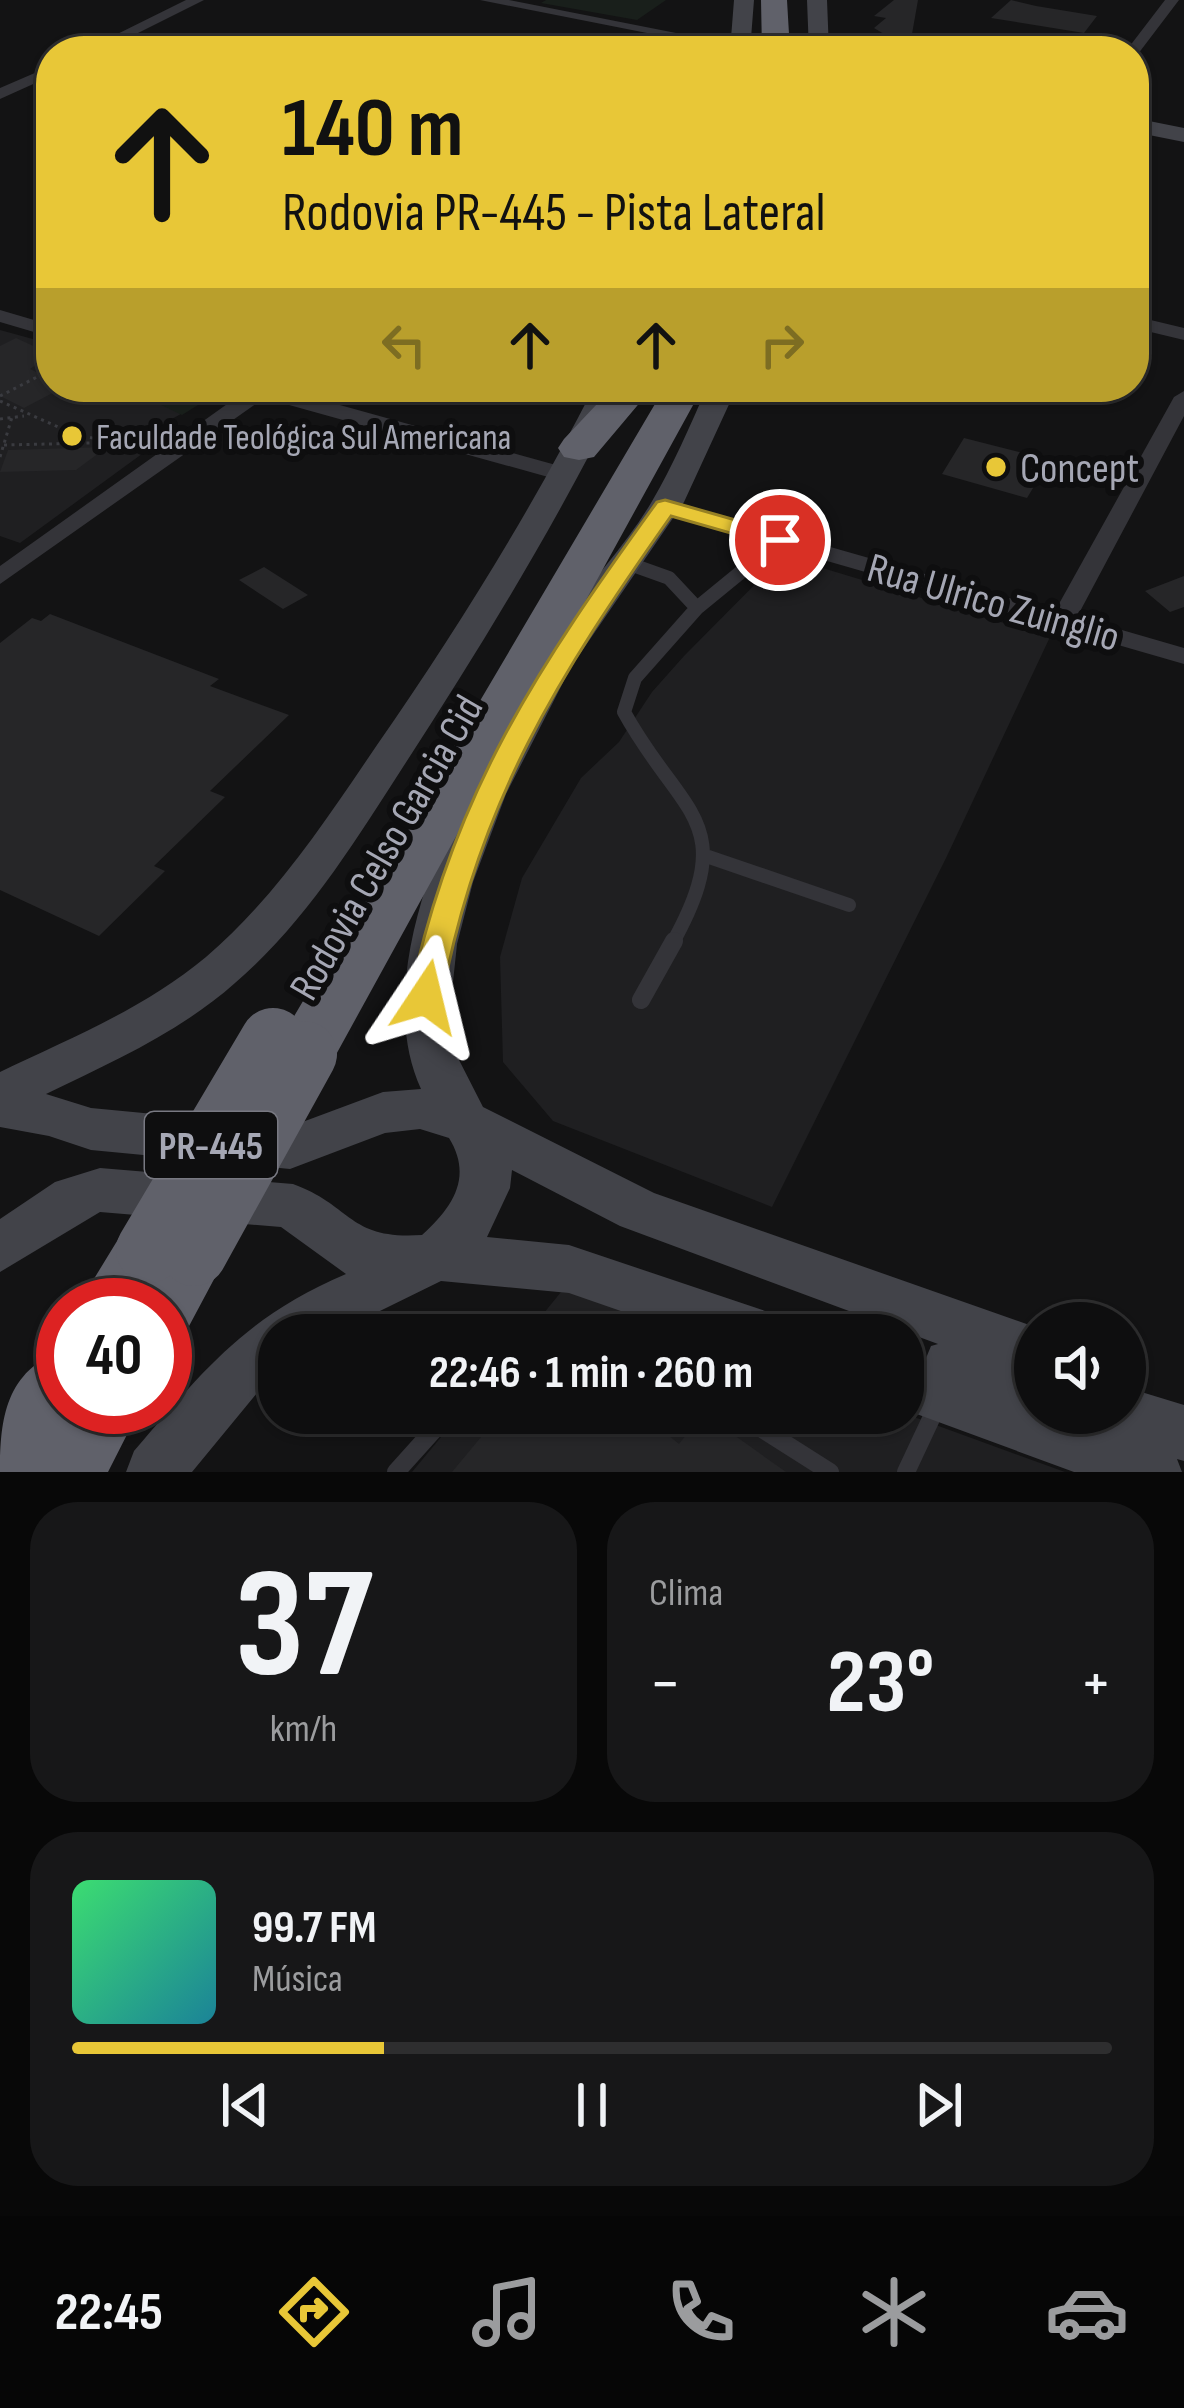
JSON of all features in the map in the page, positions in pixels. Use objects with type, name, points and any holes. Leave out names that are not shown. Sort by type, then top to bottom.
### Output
[{"type":"highway","points":[[774,0],[775,36]]},
{"type":"highway","points":[[790,0],[791,36]]},
{"type":"highway","points":[[573,462],[622,402]]},
{"type":"highway","name":"Rodovia Celso Garcia Cid","points":[[289,1047],[428,766],[603,482],[646,402]]},
{"type":"highway","name":"Rodovia Celso Garcia Cid","points":[[155,1278],[289,1047],[644,501],[679,402]]},
{"type":"highway","points":[[568,643],[644,501]]},
{"type":"highway","points":[[7,1472],[36,1426]]},
{"type":"highway","points":[[65,1472],[88,1434]]},
{"type":"street","points":[[121,36],[197,0]]},
{"type":"street","points":[[487,0],[668,36]]},
{"type":"street","points":[[732,36],[743,0]]},
{"type":"street","points":[[817,0],[818,36]]},
{"type":"street","points":[[1144,36],[1172,0]]},
{"type":"street","points":[[0,94],[36,79]]},
{"type":"street","points":[[1149,115],[1184,121]]},
{"type":"street","points":[[1149,128],[1184,134]]},
{"type":"street","points":[[0,316],[36,327]]},
{"type":"street","points":[[1149,326],[1184,334]]},
{"type":"street","points":[[1061,621],[1184,397]]},
{"type":"street","points":[[0,578],[238,402]]},
{"type":"street","points":[[318,402],[573,462]]},
{"type":"street","points":[[0,1094],[175,1004],[222,970],[262,927],[325,854],[403,739],[526,548],[602,402]]},
{"type":"street","points":[[314,1314],[441,1257],[474,1215],[490,1173],[483,1149],[441,1080],[426,997],[442,912],[495,775],[568,643],[627,563],[644,501],[712,402]]},
{"type":"street","name":"Rua Ulrico Zuinglio","points":[[644,501],[1184,656]]},
{"type":"street","points":[[0,1107],[49,1115],[91,1130],[290,1148],[383,1113],[420,1108],[466,1122],[638,1210],[1014,1345]]},
{"type":"street","points":[[0,1248],[73,1198],[100,1190],[279,1204],[293,1207],[361,1256],[390,1261],[441,1257],[569,1268],[703,1314]]},
{"type":"street","points":[[154,1472],[258,1360]]},
{"type":"street","points":[[924,1387],[951,1365],[981,1364],[1014,1376]]},
{"type":"street","points":[[924,1390],[1153,1472]]},
{"type":"street","points":[[1146,1394],[1184,1409]]},
{"type":"street","points":[[1146,1421],[1184,1433]]},
{"type":"lane","points":[[641,1000],[698,899],[706,856],[701,826],[646,752],[624,712],[635,678],[697,608],[780,540]]},
{"type":"lane","points":[[627,563],[669,578],[697,608]]},
{"type":"lane","points":[[706,856],[849,905]]},
{"type":"lane","points":[[396,1472],[430,1434]]},
{"type":"lane","points":[[769,1434],[830,1472]]},
{"type":"lane","points":[[906,1472],[913,1434]]},
{"type":"path","points":[[36,378],[0,398],[28,415],[97,442]]},
{"type":"path","points":[[0,419],[28,415]]},
{"type":"path","points":[[0,457],[12,417]]},
{"type":"path","points":[[4,445],[125,444]]},
{"type":"shaded area","points":[[666,0],[637,20],[541,3]]},
{"type":"shaded area","name":"Faculdade Teológica Sul Americana","points":[[0,330],[36,340],[36,402],[202,402],[137,439],[133,446],[146,451],[20,543],[0,536]]},
{"type":"shaded area","points":[[155,402],[203,402],[182,415]]},
{"type":"shaded area","points":[[783,556],[1050,637],[772,1207],[553,1121],[503,1062],[500,957],[522,878],[581,778],[619,742],[652,692],[684,656]]},
{"type":"shaded area","points":[[561,1292],[610,1296],[657,1314],[543,1314]]},
{"type":"shaded area","points":[[924,1421],[1065,1472],[412,1472],[444,1434],[924,1434]]},
{"type":"building","points":[[894,0],[918,0],[912,36],[882,36],[874,28],[886,18],[874,16]]},
{"type":"building","points":[[1011,0],[1097,16],[1084,33],[991,18]]},
{"type":"building","points":[[16,338],[36,347],[36,365],[30,369],[36,372],[36,402],[24,408],[0,396],[0,346]]},
{"type":"building","name":"Concept","points":[[964,438],[1050,460],[1027,498],[942,474]]},
{"type":"building","points":[[107,447],[76,470],[0,472],[8,450]]},
{"type":"building","points":[[264,567],[308,595],[283,609],[239,580]]},
{"type":"building","points":[[1184,576],[1184,607],[1170,612],[1145,591]]},
{"type":"building","points":[[50,614],[219,679],[210,686],[289,715],[210,791],[225,797],[154,866],[165,871],[99,936],[0,890],[0,643],[32,618],[41,621]]},
{"type":"building","points":[[484,1434],[667,1434],[679,1444],[687,1434],[733,1434],[786,1472],[452,1472]]},
{"type":"place","name":"Faculdade Teológica Sul Americana","points":[[72,436]]},
{"type":"place","name":"Concept","points":[[996,467]]},
{"type":"route","points":[[426,997],[442,912],[495,775],[568,643],[665,507],[780,540]]}]
